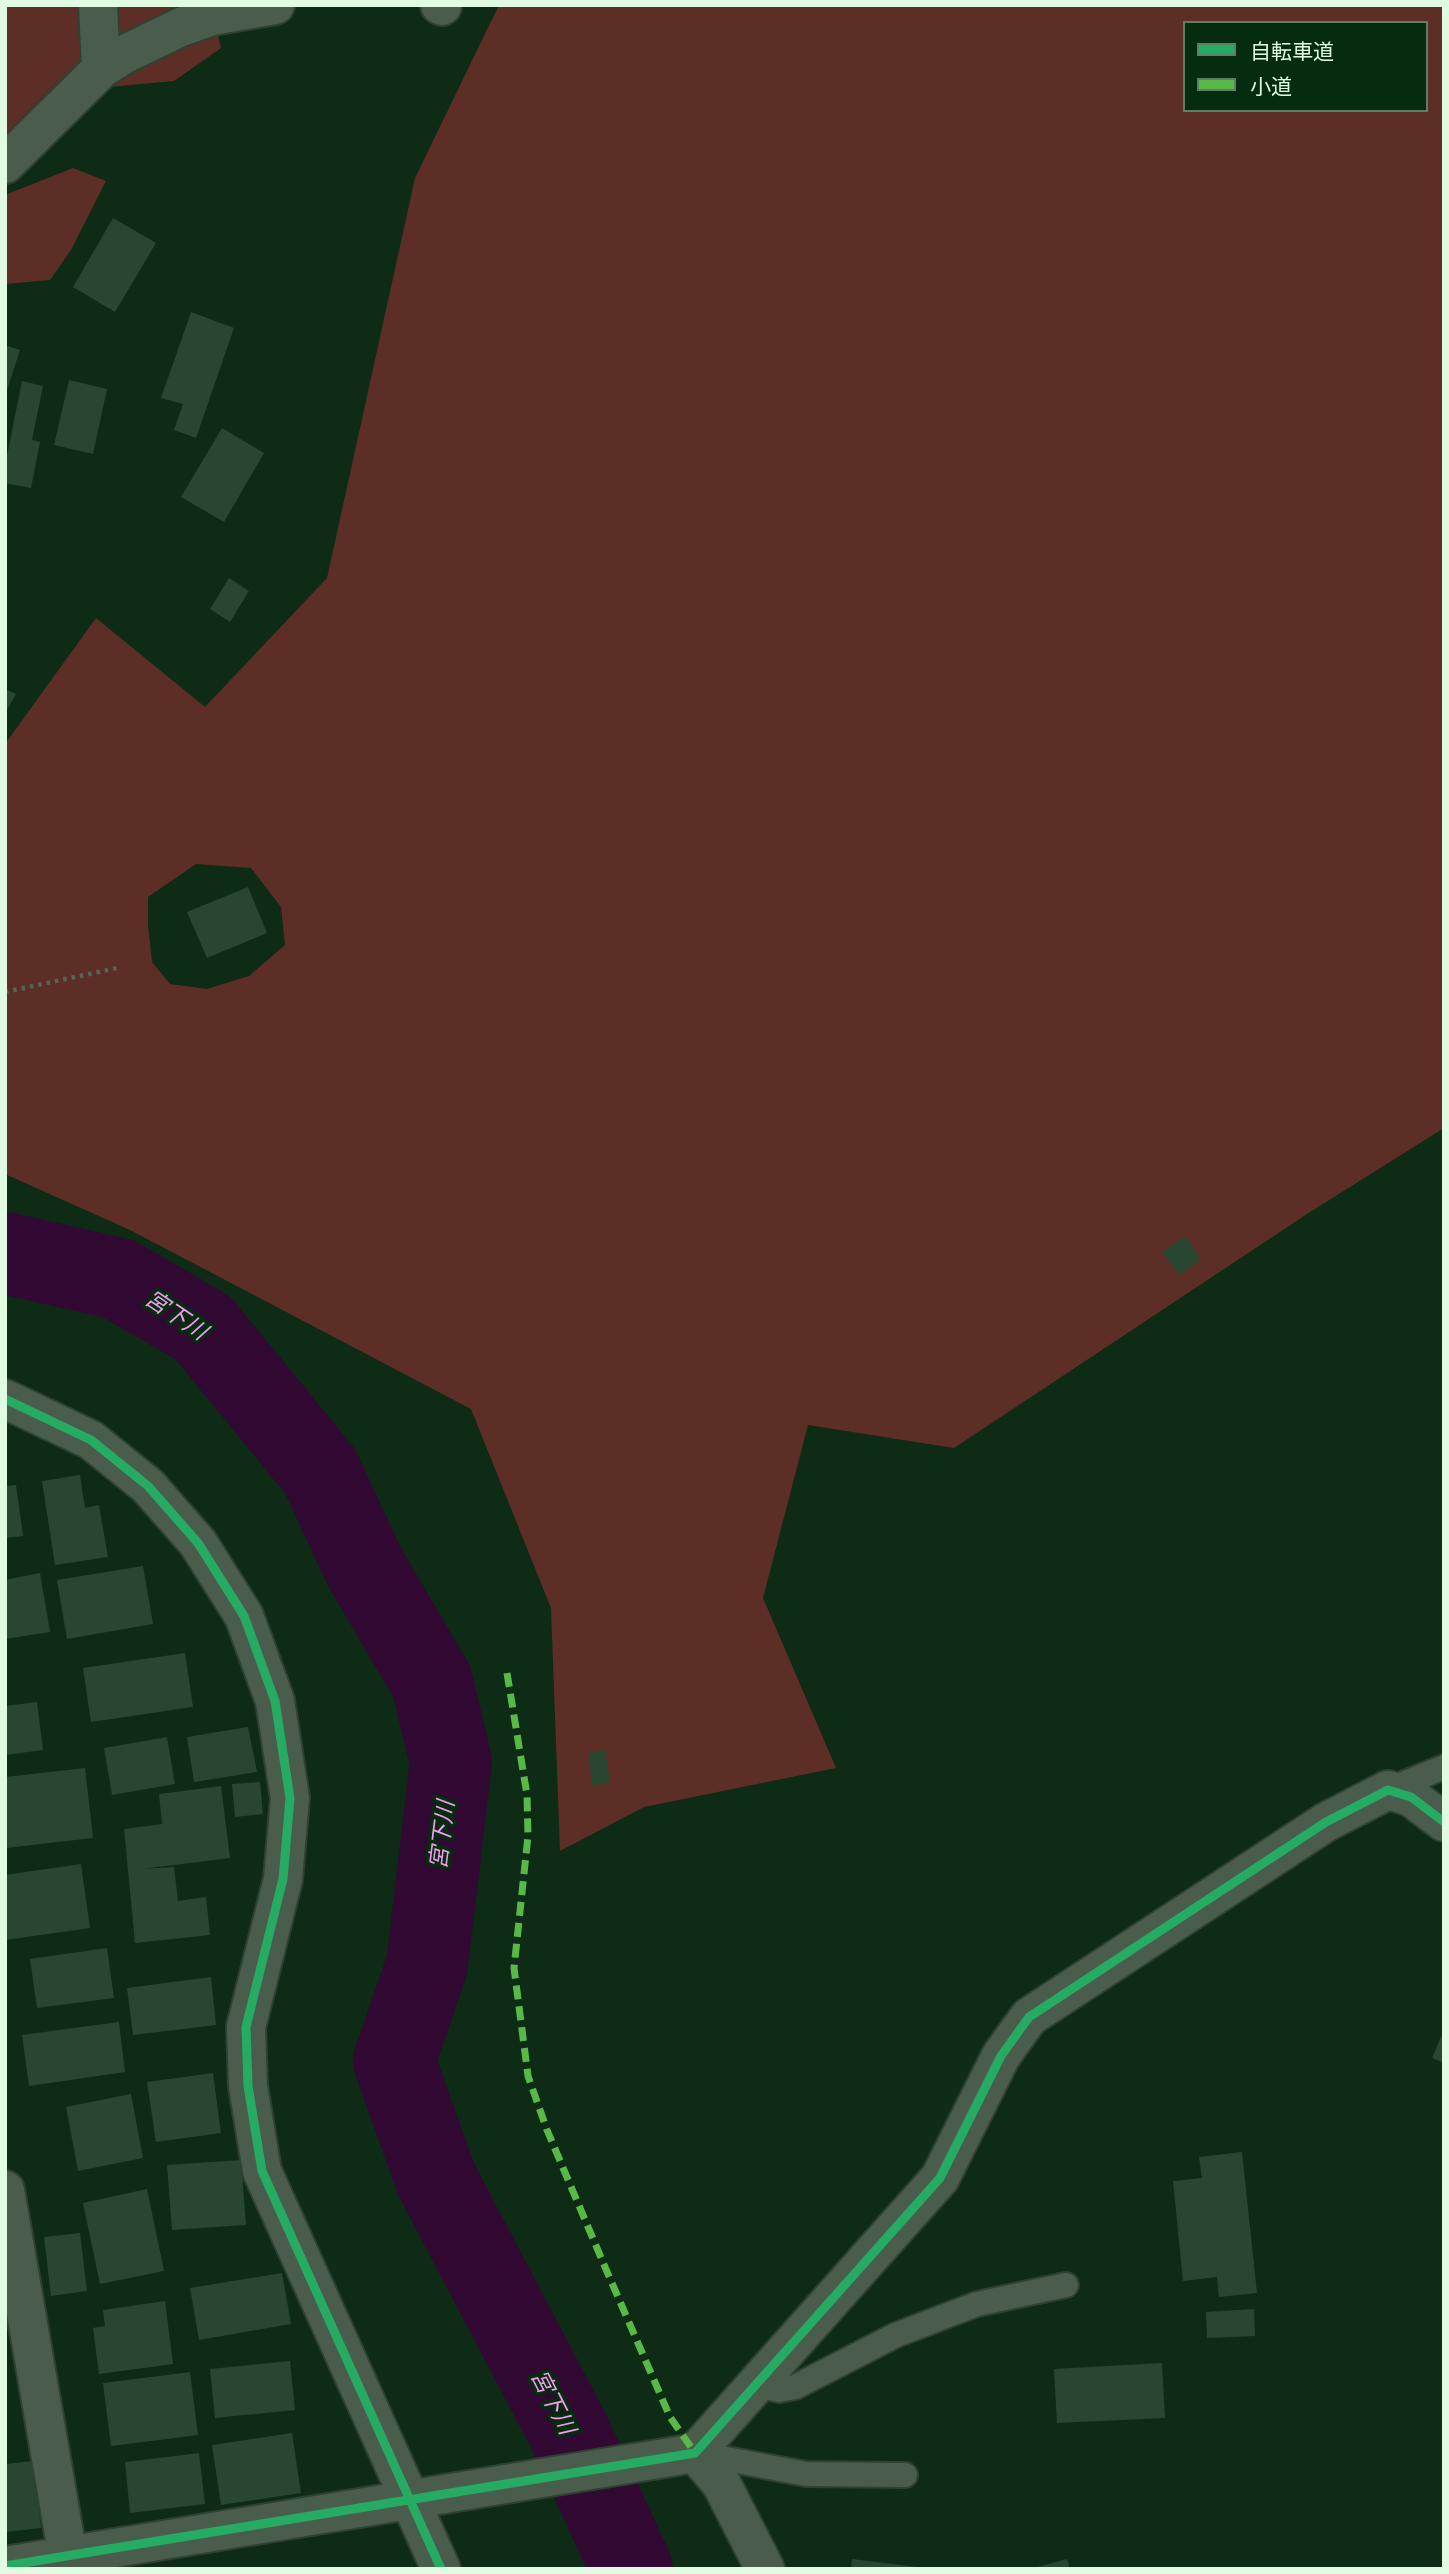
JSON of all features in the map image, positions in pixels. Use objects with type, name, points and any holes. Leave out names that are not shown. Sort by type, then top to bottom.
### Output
[{"type":"street","points":[[98,5],[101,69]]},
{"type":"street","points":[[5,164],[101,69],[123,55],[212,16],[275,5]]},
{"type":"street","points":[[5,1399],[91,1440],[148,1486],[198,1542],[244,1616],[275,1701],[290,1798],[283,1879],[246,2027],[248,2086],[262,2171],[440,2569]]},
{"type":"street","points":[[5,2566],[68,2562],[677,2456],[758,2385],[940,2178],[1002,2056],[1029,2017],[1326,1822],[1388,1790],[1411,1797],[1444,1822]]},
{"type":"street","points":[[5,2190],[68,2562]]},
{"type":"street","points":[[677,2456],[721,2483],[765,2569]]},
{"type":"lane","points":[[1388,1790],[1444,1767]]},
{"type":"lane","points":[[758,2385],[779,2390],[795,2387],[896,2335],[977,2304],[1066,2285]]},
{"type":"lane","points":[[677,2456],[806,2474],[905,2475]]},
{"type":"path","points":[[5,992],[117,968]]},
{"type":"shaded area","points":[[5,5],[202,5],[214,19],[221,48],[174,81],[108,87],[5,133]]},
{"type":"shaded area","points":[[499,5],[1444,5],[1444,1128],[1307,1214],[954,1448],[808,1425],[763,1598],[836,1768],[644,1807],[560,1851],[551,1608],[471,1409],[130,1230],[5,1174],[5,744],[96,618],[205,707],[327,578],[415,178]],"holes":[[[196,864],[251,868],[281,907],[285,945],[249,976],[207,989],[170,984],[152,962],[148,897]]]},
{"type":"shaded area","points":[[73,168],[106,181],[71,250],[50,280],[5,284],[5,195]]},
{"type":"building","points":[[113,218],[156,243],[115,312],[73,287]]},
{"type":"building","points":[[191,312],[234,328],[196,438],[174,430],[183,404],[161,398]]},
{"type":"building","points":[[5,345],[20,350],[6,393],[5,393]]},
{"type":"building","points":[[69,380],[107,389],[93,454],[54,445]]},
{"type":"building","points":[[22,381],[43,386],[32,440],[40,442],[31,488],[5,483],[5,466]]},
{"type":"building","points":[[222,428],[264,453],[224,522],[181,497]]},
{"type":"building","points":[[229,578],[249,591],[230,622],[210,609]]},
{"type":"building","points":[[5,689],[16,694],[5,713]]},
{"type":"building","points":[[248,887],[267,933],[207,958],[187,912]]},
{"type":"building","points":[[1185,1236],[1201,1259],[1179,1275],[1162,1252]]},
{"type":"building","points":[[80,1475],[85,1508],[99,1505],[108,1557],[55,1565],[42,1481]]},
{"type":"building","points":[[16,1485],[23,1536],[5,1538],[5,1486]]},
{"type":"building","points":[[143,1566],[153,1624],[67,1639],[57,1580]]},
{"type":"building","points":[[40,1573],[50,1632],[5,1639],[5,1580]]},
{"type":"building","points":[[185,1653],[193,1707],[91,1722],[83,1668]]},
{"type":"building","points":[[37,1702],[43,1750],[5,1755],[5,1706]]},
{"type":"building","points":[[248,1727],[257,1772],[194,1782],[187,1737]]},
{"type":"building","points":[[167,1737],[175,1784],[112,1795],[104,1748]]},
{"type":"building","points":[[605,1750],[610,1783],[592,1786],[588,1753]]},
{"type":"building","points":[[85,1768],[93,1838],[6,1848],[5,1777]]},
{"type":"building","points":[[260,1782],[263,1814],[235,1817],[232,1784]]},
{"type":"building","points":[[221,1786],[230,1858],[142,1869],[174,1867],[178,1901],[206,1897],[210,1935],[135,1943],[124,1829],[162,1824],[159,1794]]},
{"type":"building","points":[[81,1864],[90,1928],[5,1940],[5,1875]]},
{"type":"building","points":[[107,1948],[114,1998],[37,2008],[30,1959]]},
{"type":"building","points":[[211,1977],[216,2025],[133,2035],[127,1988]]},
{"type":"building","points":[[119,2022],[125,2072],[29,2086],[22,2035]]},
{"type":"building","points":[[1444,2030],[1444,2063],[1432,2058]]},
{"type":"building","points":[[213,2073],[221,2133],[156,2142],[147,2082]]},
{"type":"building","points":[[131,2094],[143,2158],[78,2171],[66,2107]]},
{"type":"building","points":[[1242,2152],[1257,2293],[1219,2297],[1217,2277],[1183,2281],[1173,2181],[1202,2178],[1199,2157]]},
{"type":"building","points":[[241,2160],[246,2225],[172,2230],[167,2165]]},
{"type":"building","points":[[147,2189],[164,2271],[100,2284],[83,2203]]},
{"type":"building","points":[[80,2233],[87,2291],[51,2296],[44,2237]]},
{"type":"building","points":[[282,2273],[291,2324],[199,2340],[190,2288]]},
{"type":"building","points":[[165,2301],[173,2364],[99,2374],[93,2328],[105,2326],[103,2310]]},
{"type":"building","points":[[1254,2309],[1255,2336],[1207,2338],[1206,2312]]},
{"type":"building","points":[[290,2361],[295,2410],[215,2418],[210,2369]]},
{"type":"building","points":[[1162,2363],[1165,2418],[1057,2423],[1054,2369]]},
{"type":"building","points":[[190,2372],[198,2435],[111,2446],[103,2383]]},
{"type":"building","points":[[292,2433],[301,2493],[221,2505],[212,2445]]},
{"type":"building","points":[[199,2453],[205,2504],[130,2513],[125,2462]]},
{"type":"building","points":[[33,2461],[41,2528],[5,2532],[5,2464]]},
{"type":"building","points":[[852,2559],[918,2567],[918,2569],[851,2569]]},
{"type":"building","points":[[1067,2559],[1070,2569],[1034,2569],[1034,2568]]},
{"type":"waterway","name":"宮下川","points":[[5,1253],[119,1279],[203,1328],[320,1471],[364,1566],[432,1682],[451,1762],[427,1965],[394,2061],[436,2179],[568,2430],[632,2569]]},
{"type":"marked path","points":[[507,1673],[527,1795],[528,1836],[514,1968],[528,2076],[547,2130],[670,2417],[695,2453]]},
{"type":"cycle path","points":[[5,1399],[91,1440],[148,1486],[198,1543],[244,1616],[275,1701],[290,1798],[283,1879],[246,2027],[248,2086],[262,2171],[441,2569]]},
{"type":"cycle path","points":[[5,2566],[695,2453],[940,2178],[1001,2056],[1029,2017],[1326,1822],[1388,1790],[1411,1797],[1444,1822]]}]
